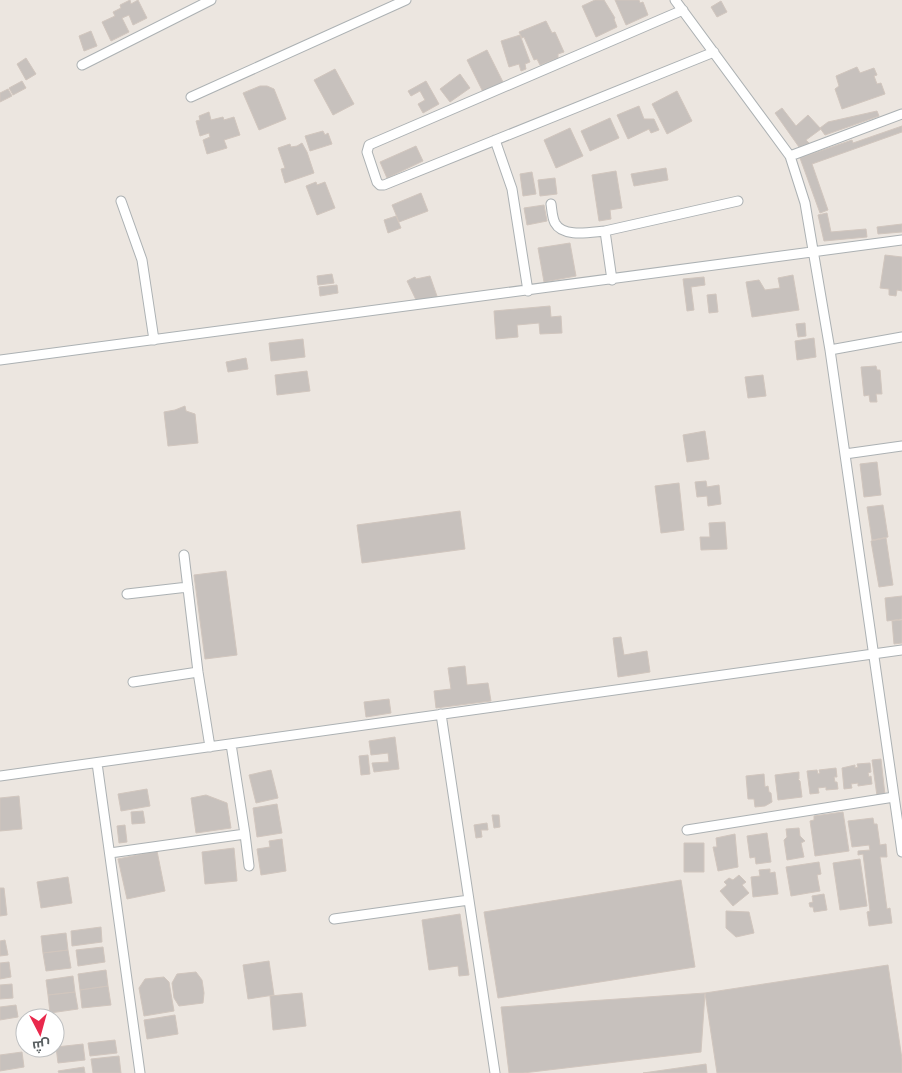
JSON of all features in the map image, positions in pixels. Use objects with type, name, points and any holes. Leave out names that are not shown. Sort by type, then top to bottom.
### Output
[{"type":"street","points":[[82,65],[210,0]]},
{"type":"street","points":[[191,96],[406,0]]},
{"type":"street","points":[[675,0],[790,156],[805,203],[830,350],[902,852]]},
{"type":"street","points":[[683,10],[368,146],[367,152],[377,182],[380,185],[384,185],[714,52]]},
{"type":"street","points":[[790,156],[902,114]]},
{"type":"street","points":[[495,140],[512,189],[528,291]]},
{"type":"street","points":[[121,201],[142,260],[154,340]]},
{"type":"street","points":[[551,204],[556,225],[562,231],[575,233],[605,231],[738,201]]},
{"type":"street","points":[[605,231],[612,280]]},
{"type":"street","points":[[0,360],[902,240]]},
{"type":"street","points":[[830,350],[902,337]]},
{"type":"street","points":[[845,454],[902,446]]},
{"type":"street","points":[[184,555],[198,672],[210,747]]},
{"type":"street","points":[[127,594],[188,587]]},
{"type":"street","points":[[0,776],[874,652],[902,650]]},
{"type":"street","points":[[134,682],[198,672]]},
{"type":"street","points":[[442,714],[495,1073]]},
{"type":"street","points":[[231,744],[249,866]]},
{"type":"street","points":[[98,762],[140,1073]]},
{"type":"street","points":[[687,830],[894,797]]},
{"type":"street","points":[[110,853],[245,834]]},
{"type":"street","points":[[334,919],[469,900]]},
{"type":"building","points":[[130,0],[131,4],[138,0],[147,18],[133,25],[129,15],[122,18],[129,32],[111,41],[102,22],[115,16],[113,12],[121,8],[120,5]]},
{"type":"building","points":[[595,0],[604,0],[615,18],[617,27],[596,37],[582,6]]},
{"type":"building","points":[[615,0],[639,0],[640,3],[643,2],[648,15],[626,25]]},
{"type":"building","points":[[721,1],[727,12],[717,17],[711,7]]},
{"type":"building","points":[[546,21],[552,33],[555,32],[564,52],[558,54],[558,58],[540,65],[537,59],[534,60],[524,37],[522,38],[519,32]]},
{"type":"building","points":[[91,31],[97,46],[84,51],[79,36]]},
{"type":"building","points":[[520,35],[530,62],[525,64],[526,69],[521,71],[519,64],[509,67],[501,41]]},
{"type":"building","points":[[487,50],[503,82],[483,92],[467,60]]},
{"type":"building","points":[[26,58],[36,74],[26,80],[17,64]]},
{"type":"building","points":[[857,67],[860,73],[874,68],[877,75],[874,76],[877,84],[881,83],[885,94],[842,109],[835,89],[839,86],[836,76]]},
{"type":"building","points":[[335,69],[354,104],[333,115],[314,80]]},
{"type":"building","points":[[460,74],[470,88],[450,102],[440,89]]},
{"type":"building","points":[[22,81],[26,88],[13,95],[9,88]]},
{"type":"building","points":[[426,81],[439,104],[423,113],[418,104],[425,100],[420,91],[411,96],[408,91]]},
{"type":"building","points":[[260,86],[274,89],[286,119],[259,130],[243,93]]},
{"type":"building","points":[[8,89],[12,96],[0,102],[0,93]]},
{"type":"building","points":[[677,91],[692,121],[667,134],[652,104]]},
{"type":"building","points":[[639,106],[644,119],[654,119],[659,130],[651,133],[649,129],[628,139],[617,115]]},
{"type":"building","points":[[782,108],[796,126],[808,115],[821,129],[806,140],[809,143],[799,147],[775,113]]},
{"type":"building","points":[[877,111],[879,116],[825,135],[820,128],[828,122]]},
{"type":"building","points":[[209,112],[211,120],[223,117],[224,120],[234,117],[240,135],[224,140],[227,148],[207,154],[203,140],[210,137],[209,133],[200,136],[196,121],[200,120],[199,116]]},
{"type":"building","points":[[610,118],[619,138],[590,151],[581,131]]},
{"type":"building","points":[[902,126],[902,132],[812,164],[828,210],[820,213],[800,158],[852,140],[853,143]]},
{"type":"building","points":[[570,128],[583,156],[556,168],[544,140]]},
{"type":"building","points":[[323,131],[325,135],[328,133],[332,144],[310,151],[305,136]]},
{"type":"building","points":[[302,143],[314,173],[285,183],[281,169],[285,168],[278,148],[290,144],[291,147],[297,146]]},
{"type":"building","points":[[416,146],[423,161],[387,178],[380,162]]},
{"type":"building","points":[[666,168],[668,180],[634,186],[631,174]]},
{"type":"building","points":[[616,171],[622,208],[610,210],[611,219],[599,221],[592,175]]},
{"type":"building","points":[[532,172],[536,194],[523,196],[520,174]]},
{"type":"building","points":[[555,178],[557,194],[540,196],[538,180]]},
{"type":"building","points":[[316,182],[317,185],[325,182],[335,208],[317,215],[306,186]]},
{"type":"building","points":[[421,193],[428,211],[399,222],[392,205]]},
{"type":"building","points":[[544,205],[547,221],[527,225],[524,208]]},
{"type":"building","points":[[827,213],[831,232],[866,229],[867,237],[824,241],[818,215]]},
{"type":"building","points":[[396,216],[401,228],[388,233],[384,220]]},
{"type":"building","points":[[902,224],[902,232],[878,234],[877,227]]},
{"type":"building","points":[[570,243],[576,276],[544,282],[538,248]]},
{"type":"building","points":[[885,255],[902,257],[902,291],[897,290],[896,296],[889,295],[889,289],[880,288]]},
{"type":"building","points":[[332,274],[334,283],[318,285],[317,276]]},
{"type":"building","points":[[793,275],[799,310],[752,317],[746,282],[759,280],[765,290],[780,288],[778,278]]},
{"type":"building","points":[[430,276],[438,299],[418,304],[407,281],[415,277],[416,279]]},
{"type":"building","points":[[704,277],[705,285],[691,287],[694,310],[687,311],[683,279]]},
{"type":"building","points":[[337,285],[338,293],[320,296],[319,287]]},
{"type":"building","points":[[716,294],[718,312],[709,313],[707,295]]},
{"type":"building","points":[[550,306],[551,317],[561,316],[562,333],[540,334],[539,323],[517,325],[518,337],[496,339],[494,311]]},
{"type":"building","points":[[805,323],[806,336],[798,337],[796,324]]},
{"type":"building","points":[[814,338],[816,357],[797,360],[795,341]]},
{"type":"building","points":[[303,339],[305,357],[271,361],[269,343]]},
{"type":"building","points":[[246,358],[248,369],[228,372],[226,362]]},
{"type":"building","points":[[876,366],[877,370],[880,370],[882,394],[876,394],[877,402],[870,402],[869,395],[864,396],[861,367]]},
{"type":"building","points":[[307,371],[310,391],[277,395],[275,375]]},
{"type":"building","points":[[763,375],[766,396],[748,398],[745,377]]},
{"type":"building","points":[[185,406],[186,411],[195,414],[198,443],[168,446],[164,412]]},
{"type":"building","points":[[705,431],[709,459],[687,462],[683,435]]},
{"type":"building","points":[[877,462],[881,495],[864,497],[860,464]]},
{"type":"building","points":[[706,481],[707,487],[719,485],[721,504],[708,506],[707,496],[697,497],[695,482]]},
{"type":"building","points":[[679,483],[684,530],[661,533],[655,486]]},
{"type":"building","points":[[883,505],[888,537],[872,540],[867,507]]},
{"type":"building","points":[[460,511],[465,549],[362,563],[357,525]]},
{"type":"building","points":[[725,522],[727,549],[701,550],[700,537],[710,537],[709,523]]},
{"type":"building","points":[[886,538],[893,585],[879,587],[871,541]]},
{"type":"building","points":[[226,571],[237,655],[205,659],[194,575]]},
{"type":"building","points":[[902,596],[902,619],[887,621],[885,598]]},
{"type":"building","points":[[902,620],[902,643],[894,644],[892,621]]},
{"type":"building","points":[[621,637],[624,655],[647,651],[650,672],[618,677],[613,638]]},
{"type":"building","points":[[465,666],[467,685],[488,683],[491,701],[436,708],[434,691],[451,689],[448,668]]},
{"type":"building","points":[[389,699],[391,713],[366,717],[364,702]]},
{"type":"building","points":[[395,737],[399,769],[374,772],[372,763],[389,762],[388,753],[371,755],[369,741]]},
{"type":"building","points":[[368,755],[370,774],[361,775],[359,756]]},
{"type":"building","points":[[881,759],[885,795],[877,796],[872,760]]},
{"type":"building","points":[[870,763],[871,772],[868,773],[869,777],[871,776],[872,784],[858,786],[858,783],[851,784],[852,788],[844,789],[842,768],[855,765],[855,768],[858,767],[857,764]]},
{"type":"building","points":[[836,768],[837,777],[834,777],[838,789],[826,790],[826,787],[818,788],[819,793],[810,794],[807,771],[817,770],[818,774],[820,773],[819,770]]},
{"type":"building","points":[[271,770],[278,798],[256,803],[249,775]]},
{"type":"building","points":[[799,772],[798,779],[800,781],[802,797],[778,800],[775,775]]},
{"type":"building","points":[[764,774],[765,787],[768,786],[772,802],[765,806],[755,807],[754,799],[748,799],[746,776]]},
{"type":"building","points":[[147,789],[150,806],[121,811],[118,794]]},
{"type":"building","points":[[206,795],[227,803],[231,828],[196,833],[191,798]]},
{"type":"building","points":[[19,796],[22,829],[0,831],[0,798]]},
{"type":"building","points":[[277,804],[282,833],[257,837],[253,808]]},
{"type":"building","points":[[143,811],[145,823],[132,824],[131,812]]},
{"type":"building","points":[[843,812],[849,851],[815,856],[810,821],[814,820],[814,816]]},
{"type":"building","points":[[492,815],[499,815],[500,827],[494,828]]},
{"type":"building","points":[[873,818],[874,824],[877,824],[880,845],[886,844],[887,857],[880,857],[887,909],[890,908],[892,923],[869,926],[867,912],[870,911],[863,854],[858,855],[858,851],[870,850],[869,845],[852,847],[848,821]]},
{"type":"building","points":[[487,823],[488,830],[481,830],[482,837],[476,838],[474,825]]},
{"type":"building","points":[[125,825],[127,842],[119,843],[117,826]]},
{"type":"building","points":[[799,828],[800,836],[805,841],[801,843],[804,857],[787,860],[784,840],[787,837],[786,829]]},
{"type":"building","points":[[767,833],[771,862],[756,864],[755,857],[750,858],[747,836]]},
{"type":"building","points":[[735,834],[738,867],[718,871],[713,847],[717,847],[716,838]]},
{"type":"building","points":[[282,839],[286,871],[261,875],[257,849],[270,847],[269,841]]},
{"type":"building","points":[[684,843],[704,843],[704,872],[684,872]]},
{"type":"building","points":[[234,848],[237,881],[205,884],[202,852]]},
{"type":"building","points":[[157,851],[165,891],[127,899],[118,859]]},
{"type":"building","points":[[860,859],[867,906],[840,910],[833,863]]},
{"type":"building","points":[[819,862],[821,874],[817,875],[820,891],[791,896],[786,867]]},
{"type":"building","points":[[770,869],[770,873],[775,872],[778,894],[753,897],[751,877],[760,876],[759,870]]},
{"type":"building","points":[[739,875],[746,882],[742,885],[749,893],[733,906],[720,891],[727,885],[724,882],[729,878],[733,880]]},
{"type":"building","points":[[68,877],[72,903],[41,908],[37,882]]},
{"type":"building","points":[[681,880],[695,967],[498,998],[484,912]]},
{"type":"building","points":[[0,888],[4,888],[7,915],[0,916]]},
{"type":"building","points":[[824,894],[827,910],[814,912],[813,907],[810,907],[809,903],[813,902],[812,896]]},
{"type":"building","points":[[726,911],[749,912],[754,933],[736,937],[726,928]]},
{"type":"building","points":[[460,914],[469,975],[459,976],[458,966],[429,970],[422,920]]},
{"type":"building","points":[[101,927],[102,942],[72,946],[71,931]]},
{"type":"building","points":[[66,933],[68,950],[43,953],[41,936]]},
{"type":"building","points":[[5,940],[8,955],[0,956],[0,941]]},
{"type":"building","points":[[103,947],[105,962],[78,966],[76,950]]},
{"type":"building","points":[[68,950],[71,968],[46,971],[43,953]]},
{"type":"building","points":[[269,961],[274,995],[248,999],[243,965]]},
{"type":"building","points":[[9,962],[11,977],[0,979],[0,963]]},
{"type":"building","points":[[888,965],[902,1059],[902,1073],[717,1073],[705,993]]},
{"type":"building","points":[[106,970],[108,986],[80,990],[78,974]]},
{"type":"building","points":[[196,972],[202,980],[203,1003],[179,1006],[174,998],[172,983],[177,974]]},
{"type":"building","points":[[73,976],[75,992],[48,995],[46,980]]},
{"type":"building","points":[[164,977],[169,982],[174,1011],[144,1016],[139,988],[145,979]]},
{"type":"building","points":[[12,984],[13,998],[0,999],[0,985]]},
{"type":"building","points":[[108,986],[111,1005],[82,1008],[80,990]]},
{"type":"building","points":[[75,992],[78,1009],[65,1011],[65,1008],[49,1008],[48,995]]},
{"type":"building","points":[[302,993],[306,1026],[273,1030],[270,996]]},
{"type":"building","points":[[705,993],[701,1052],[523,1073],[509,1073],[501,1007]]},
{"type":"building","points":[[16,1005],[15,1018],[0,1020],[0,1007]]},
{"type":"building","points":[[175,1015],[178,1034],[147,1039],[144,1020]]},
{"type":"building","points":[[115,1040],[117,1053],[90,1056],[88,1043]]},
{"type":"building","points":[[83,1044],[85,1060],[58,1063],[57,1058],[65,1058],[65,1046]]},
{"type":"building","points":[[15,1053],[15,1058],[23,1058],[24,1067],[0,1071],[0,1055]]},
{"type":"building","points":[[119,1056],[121,1073],[93,1073],[91,1059]]},
{"type":"building","points":[[706,1064],[707,1073],[643,1073]]},
{"type":"building","points":[[84,1067],[85,1073],[59,1073],[58,1071]]}]
